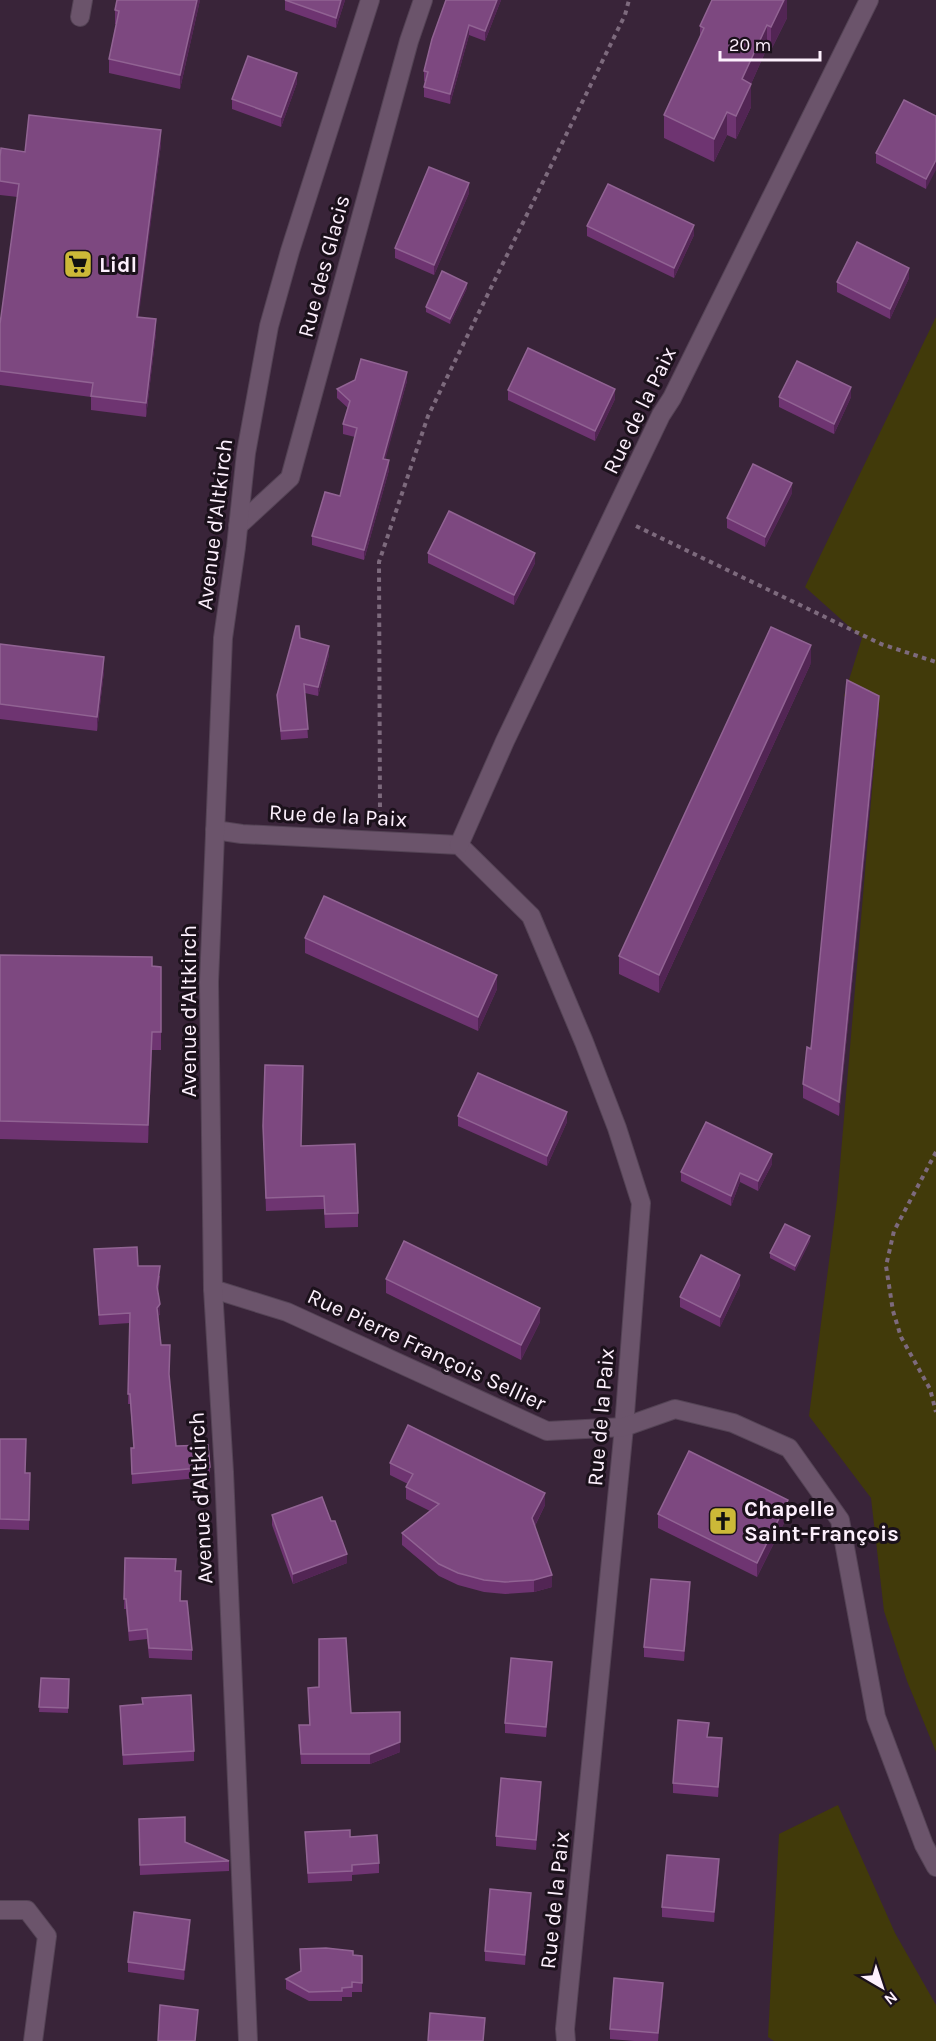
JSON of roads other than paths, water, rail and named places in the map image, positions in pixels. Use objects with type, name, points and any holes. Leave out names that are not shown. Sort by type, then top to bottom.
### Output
[{"type":"street","name":"Avenue d'Altkirch","points":[[248,2041],[224,1484],[213,1289],[209,982],[223,638],[246,453],[268,326],[293,240],[370,0]]},
{"type":"street","name":"Rue des Glacis","points":[[238,526],[290,478],[409,41],[423,0]]},
{"type":"street","name":"Rue de la Paix","points":[[459,845],[509,733],[661,415],[672,398],[869,0]]},
{"type":"street","name":"Rue de la Paix","points":[[215,830],[242,834],[459,845],[531,916],[617,1128],[641,1203],[624,1427],[567,2005],[566,2041]]},
{"type":"street","name":"Rue Pierre François Sellier","points":[[213,1289],[286,1312],[547,1431],[624,1427],[675,1409],[733,1423],[789,1448],[840,1520],[876,1717],[924,1845],[936,1867]]},
{"type":"street","points":[[0,1910],[27,1910],[47,1936],[33,2041]]},
{"type":"place","name":"Lidl","points":[[78,264]]},
{"type":"place","name":"Chapelle Saint-François","points":[[723,1521]]}]
